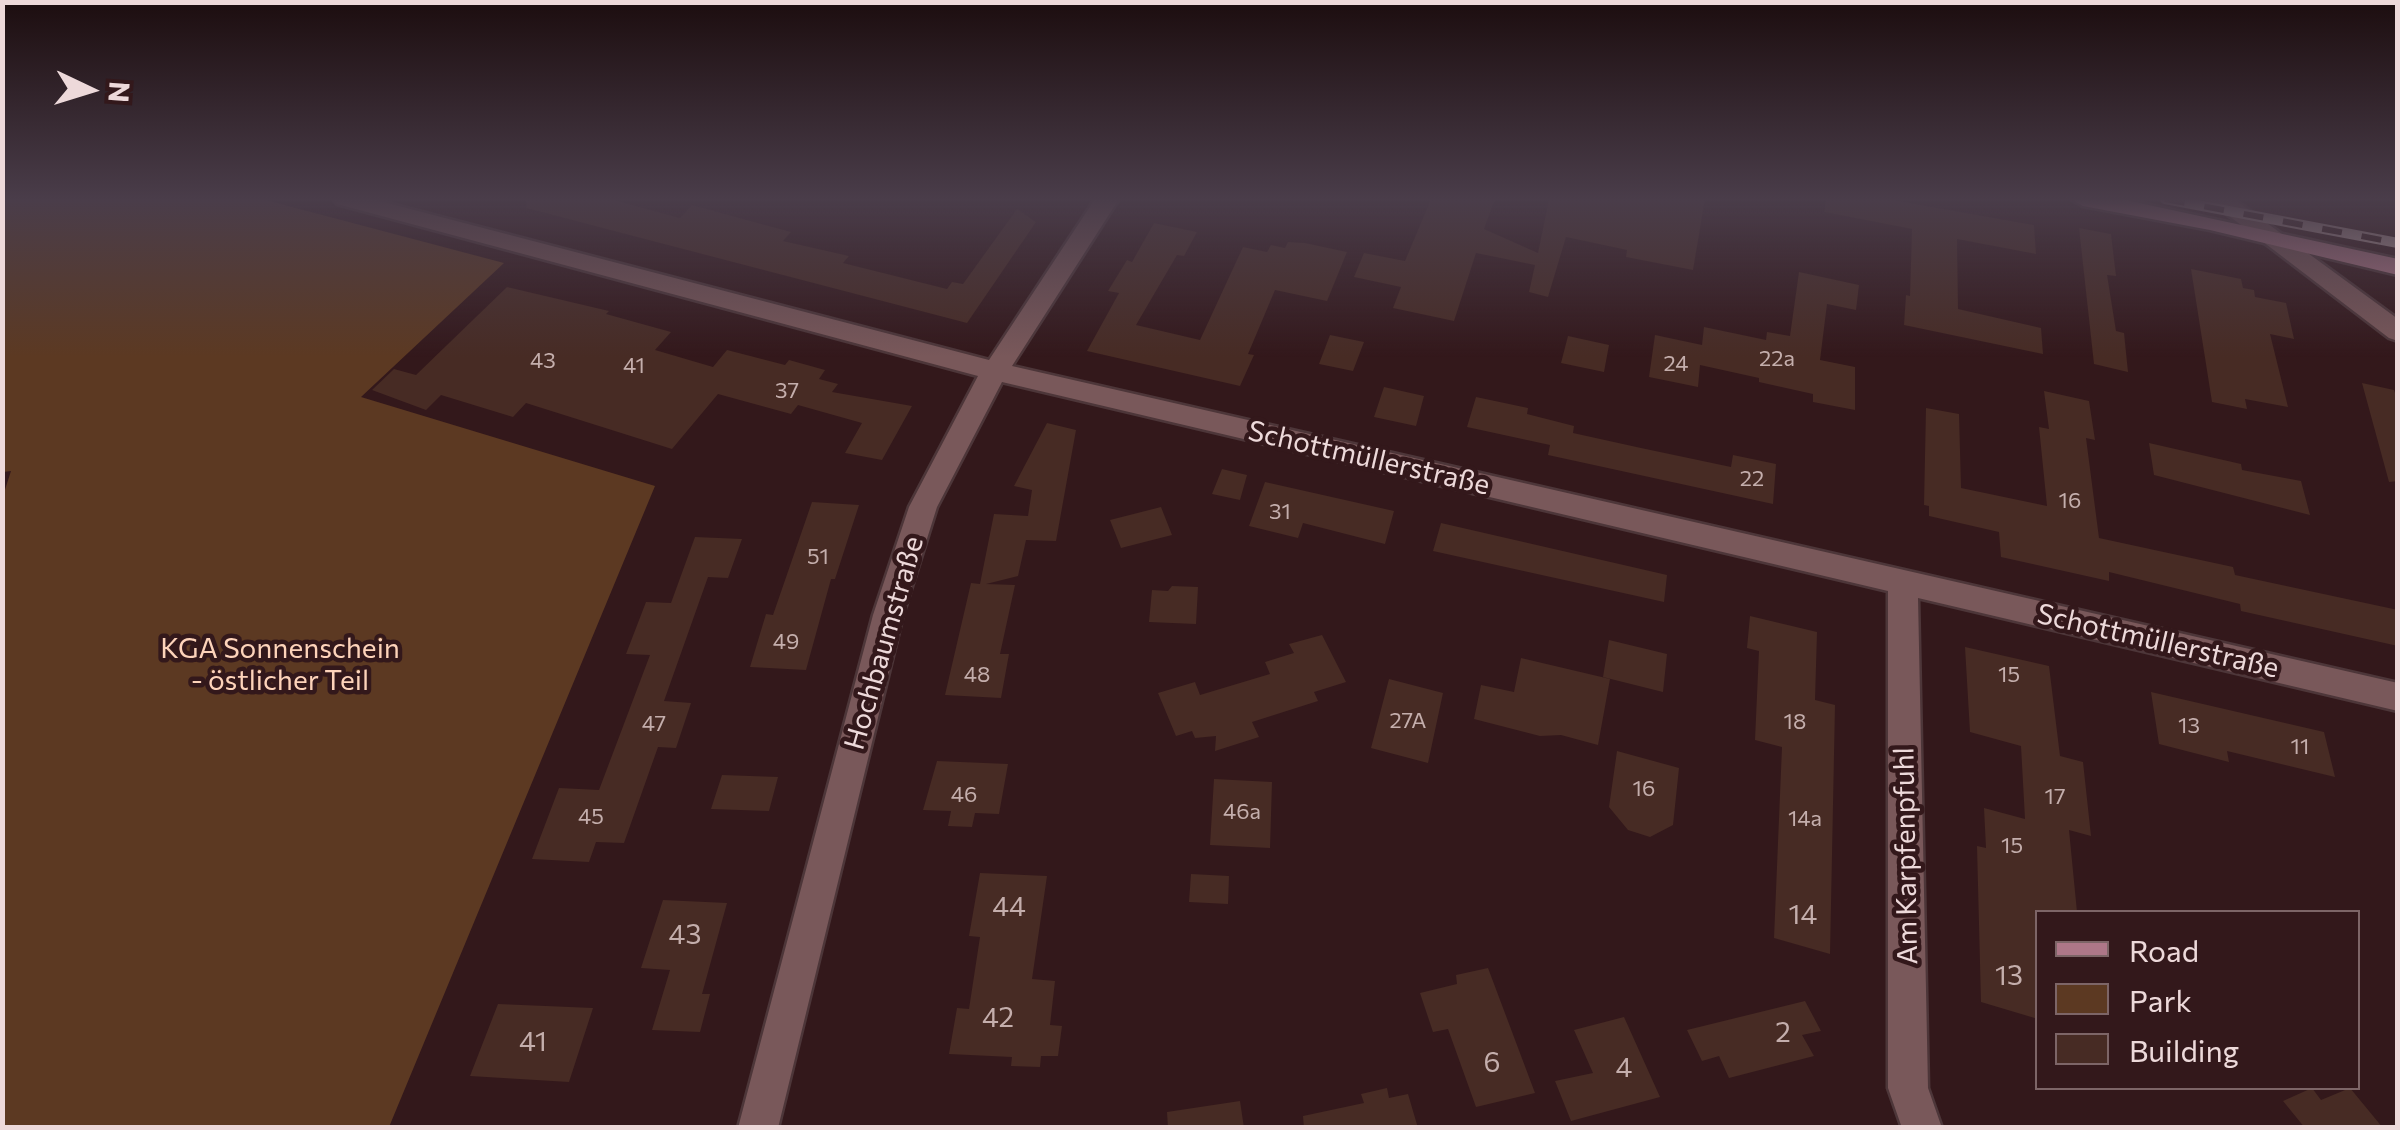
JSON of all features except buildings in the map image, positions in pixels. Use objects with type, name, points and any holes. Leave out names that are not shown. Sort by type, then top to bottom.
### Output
[{"type":"main road","points":[[2332,252],[2398,267]]},
{"type":"street","name":"Schottmüllerstraße","points":[[544,252],[995,371],[2398,696]]},
{"type":"street","name":"Hochbaumstraße","points":[[758,1128],[892,599],[940,469],[995,371],[1073,252]]},
{"type":"street","points":[[2290,252],[2398,332]]},
{"type":"street","name":"Am Karpfenpfuhl","points":[[1904,582],[1908,1098],[1914,1126]]},
{"type":"green space","name":"KGA Sonnenschein - östlicher Teil","points":[[2,252],[461,252],[504,263],[361,397],[655,486],[389,1127],[3,1127],[2,499],[11,471],[3,472]]}]
